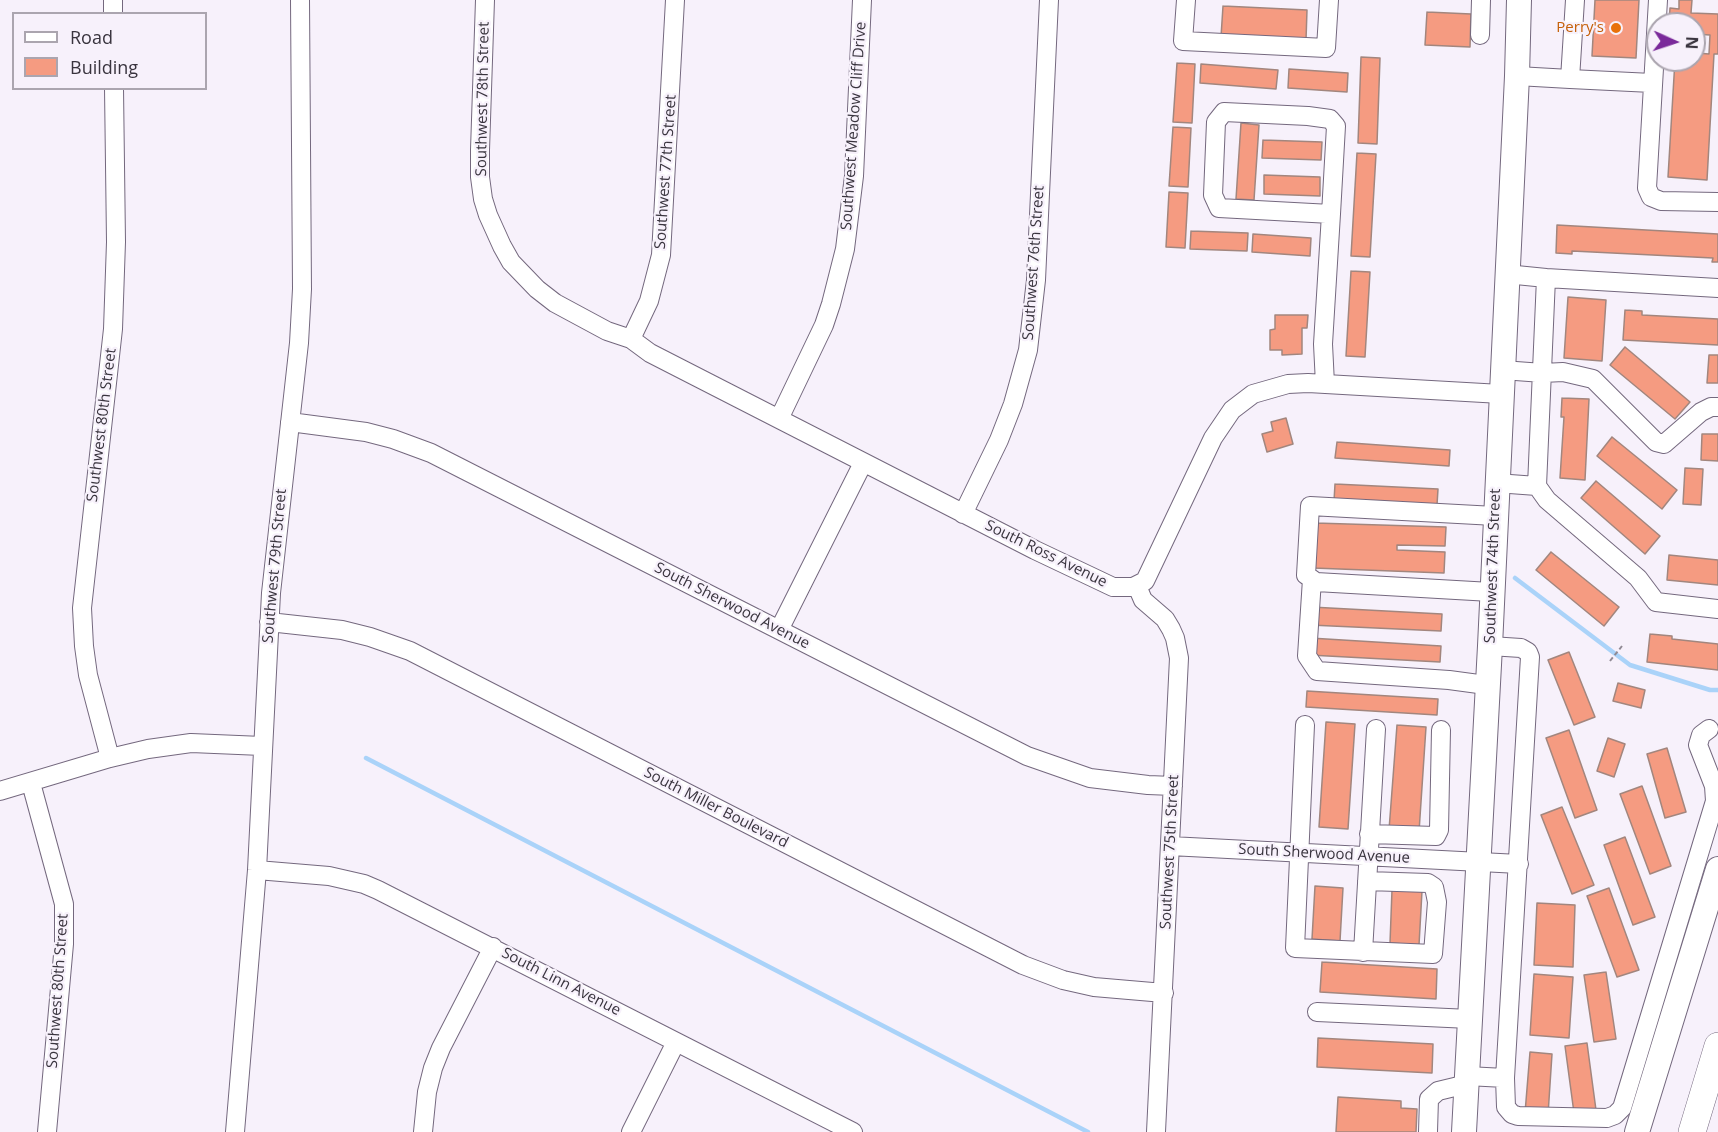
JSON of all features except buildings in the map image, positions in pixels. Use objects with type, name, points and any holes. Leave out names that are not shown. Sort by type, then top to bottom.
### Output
[{"type":"highway","points":[[1692,1132],[1718,1046]]},
{"type":"main road","name":"Southwest 74th Street","points":[[1464,1132],[1486,685],[1490,646],[1519,0]]},
{"type":"main road","points":[[1637,1132],[1644,1073],[1718,869]]},
{"type":"street","name":"Southwest 79th Street","points":[[235,1132],[257,870],[269,622],[302,289],[300,0]]},
{"type":"street","name":"Southwest 78th Street","points":[[485,0],[480,177],[483,199],[494,232],[511,262],[537,289],[555,303],[607,331],[631,339]]},
{"type":"street","name":"Southwest 77th Street","points":[[631,339],[649,302],[661,255],[675,0]]},
{"type":"street","name":"Southwest Meadow Cliff Drive","points":[[779,419],[824,325],[845,249],[854,176],[862,0]]},
{"type":"street","name":"Southwest 76th Street","points":[[963,514],[999,440],[1013,404],[1028,350],[1036,280],[1050,0]]},
{"type":"street","points":[[1186,0],[1184,41],[1326,48],[1329,0]]},
{"type":"street","points":[[1480,35],[1481,0]]},
{"type":"street","points":[[1570,79],[1575,0]]},
{"type":"street","points":[[1658,0],[1647,188],[1651,197],[1661,201],[1718,202]]},
{"type":"street","points":[[1517,76],[1652,83]]},
{"type":"street","name":"Southwest 80th Street","points":[[110,758],[88,675],[82,608],[113,328],[116,243],[114,90]]},
{"type":"street","points":[[1325,384],[1323,344],[1331,214],[1336,126],[1330,119],[1308,116],[1224,112],[1216,122],[1213,195],[1219,208],[1331,214]]},
{"type":"street","points":[[1506,274],[1718,288]]},
{"type":"street","points":[[1546,278],[1538,486],[1547,500],[1638,578],[1656,602],[1718,609]]},
{"type":"street","name":"South Ross Avenue","points":[[631,339],[650,353],[963,514],[1113,586],[1127,588],[1137,586]]},
{"type":"street","points":[[1502,370],[1563,372],[1593,379],[1656,442],[1664,444],[1701,412],[1711,406],[1718,407]]},
{"type":"street","points":[[1137,586],[1148,577],[1213,438],[1232,410],[1253,394],[1273,387],[1297,383],[1501,394]]},
{"type":"street","name":"South Sherwood Avenue","points":[[290,422],[366,432],[431,453],[1027,756],[1090,778],[1173,786]]},
{"type":"street","points":[[779,630],[863,463]]},
{"type":"street","points":[[1496,483],[1538,486]]},
{"type":"street","points":[[1491,591],[1316,582],[1306,576],[1310,506],[1495,516]]},
{"type":"street","points":[[1312,579],[1307,656],[1317,671],[1449,680],[1486,685]]},
{"type":"street","name":"Southwest 75th Street","points":[[1137,586],[1143,600],[1165,619],[1171,628],[1178,647],[1179,675],[1156,1132]]},
{"type":"street","name":"South Miller Boulevard","points":[[269,622],[342,630],[410,651],[1023,965],[1063,980],[1094,987],[1164,993]]},
{"type":"street","points":[[1490,646],[1521,648],[1528,652],[1530,657],[1505,1077],[1506,1107],[1512,1114],[1607,1118],[1616,1115],[1622,1108],[1644,1073],[1715,801],[1714,786],[1698,745],[1701,735],[1715,732]]},
{"type":"street","points":[[1305,725],[1295,948],[1433,954],[1437,902],[1434,887],[1428,883],[1367,881]]},
{"type":"street","points":[[1363,952],[1376,729]]},
{"type":"street","points":[[1370,834],[1436,836],[1439,830],[1441,730]]},
{"type":"street","points":[[0,791],[148,748],[182,744],[262,746]]},
{"type":"street","name":"Southwest 80th Street","points":[[31,783],[64,904],[64,944],[47,1132]]},
{"type":"street","name":"South Sherwood Avenue","points":[[1170,846],[1519,864]]},
{"type":"street","name":"South Linn Avenue","points":[[257,870],[329,876],[364,884],[493,947],[853,1132]]},
{"type":"street","points":[[423,1132],[427,1092],[441,1048],[493,947]]},
{"type":"street","points":[[1317,1012],[1470,1019]]},
{"type":"street","points":[[631,1132],[676,1042]]},
{"type":"street","points":[[1428,1132],[1429,1099],[1438,1091],[1467,1080],[1505,1077]]},
{"type":"path","points":[[1610,661],[1622,646]]},
{"type":"waterway","points":[[1515,578],[1630,665],[1710,690],[1718,690]]},
{"type":"waterway","points":[[366,758],[1088,1132]]},
{"type":"place","name":"Perry's","points":[[1616,28]]}]
